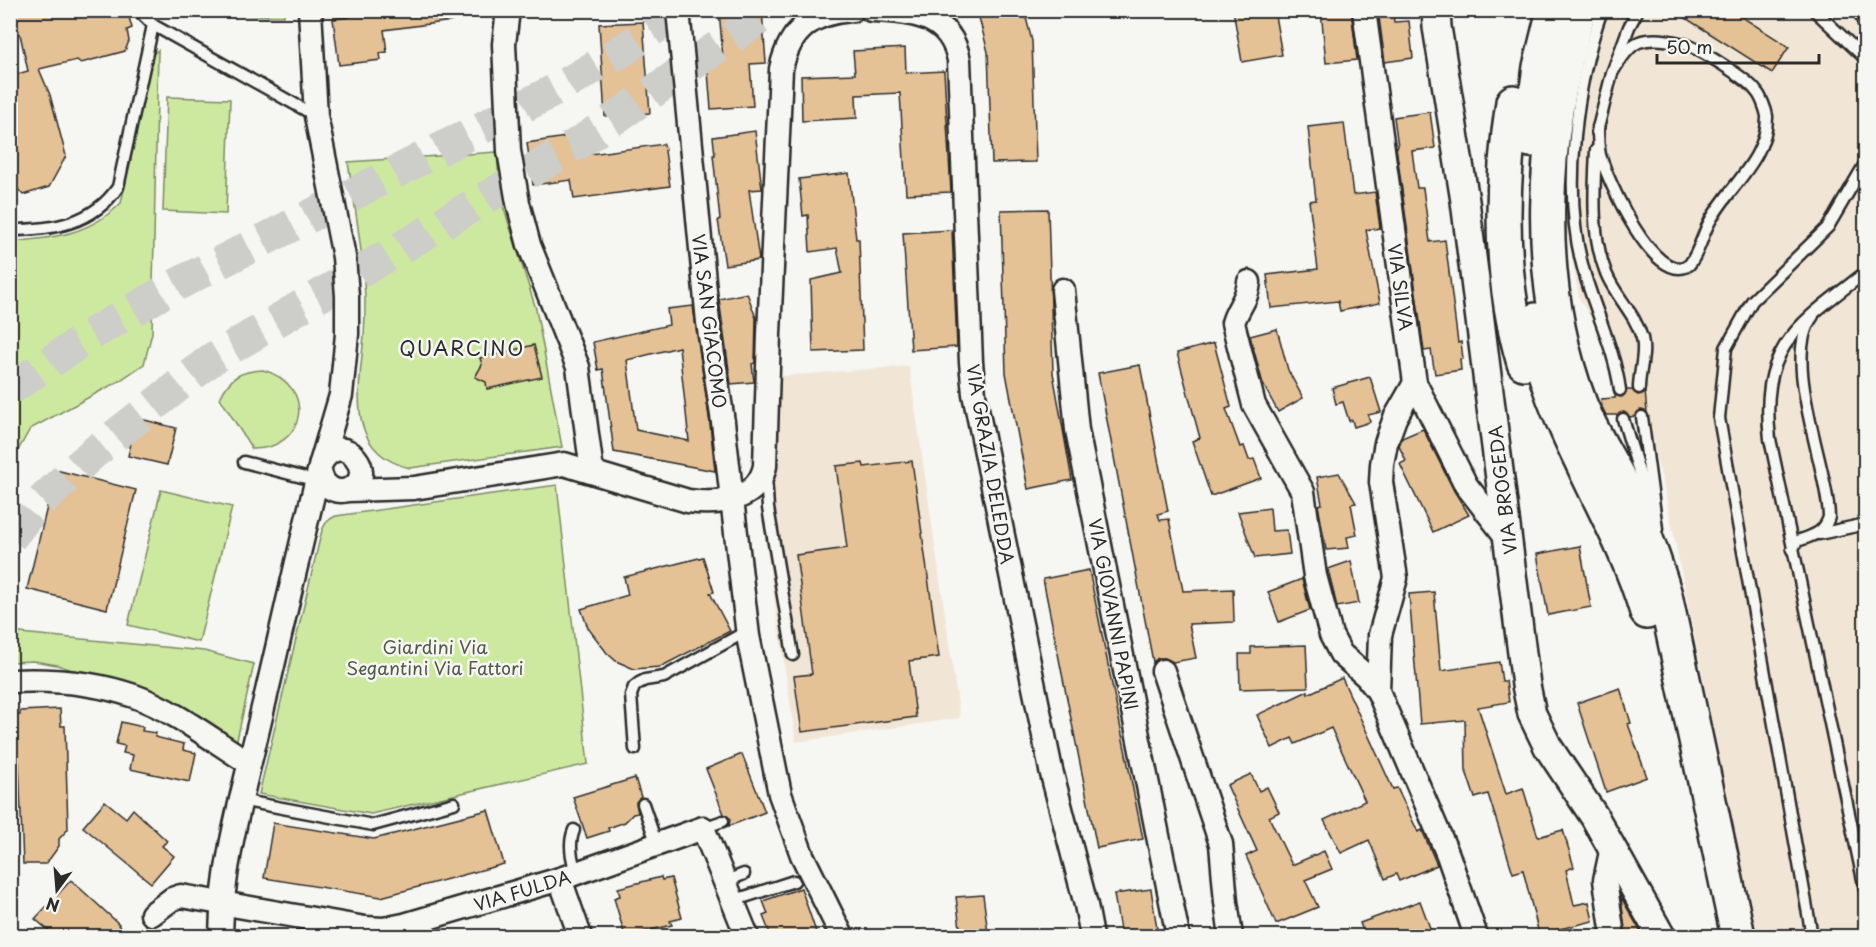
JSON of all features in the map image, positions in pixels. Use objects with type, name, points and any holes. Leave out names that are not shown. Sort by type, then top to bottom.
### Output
[{"type":"highway","points":[[1533,10],[1515,86],[1506,158],[1505,224],[1509,293],[1521,353],[1532,385],[1546,413],[1584,468]]},
{"type":"highway","points":[[1554,10],[1540,67],[1527,165],[1527,253],[1541,356],[1555,401],[1584,468],[1624,548],[1650,622],[1716,936]]},
{"type":"highway","points":[[1579,10],[1561,83],[1549,173],[1548,220],[1552,284],[1564,354],[1581,406],[1634,508],[1665,595],[1738,936]]},
{"type":"street","points":[[221,936],[222,903],[239,800],[319,472],[339,404],[347,334],[344,257],[316,116],[310,10]]},
{"type":"street","points":[[508,10],[504,44],[509,151],[518,203],[529,244],[578,367],[592,471]]},
{"type":"street","name":"VIA SAN GIACOMO","points":[[678,10],[708,322],[733,498],[747,631],[780,794],[802,855],[842,936]]},
{"type":"street","points":[[319,472],[329,488],[345,490],[414,488],[564,464],[688,501],[710,504],[750,492],[758,486],[765,466],[781,69],[790,43],[811,16],[852,10]]},
{"type":"street","name":"VIA GRAZIA DELEDDA","points":[[871,10],[920,16],[935,22],[949,33],[956,44],[959,60],[974,394],[1051,770],[1092,936]]},
{"type":"street","name":"VIA SILVA","points":[[1364,10],[1414,383],[1466,485],[1508,539]]},
{"type":"street","name":"VIA BROGEDA","points":[[1437,10],[1437,27],[1467,212],[1526,685],[1532,714],[1548,747],[1612,847],[1661,936]]},
{"type":"street","points":[[1249,282],[1245,301],[1235,314],[1233,323],[1254,405],[1303,492],[1315,576],[1331,635],[1341,654],[1366,676],[1378,691],[1448,855],[1476,936]]},
{"type":"street","name":"VIA GIOVANNI PAPINI","points":[[1063,290],[1077,430],[1178,936]]},
{"type":"street","points":[[1378,691],[1380,635],[1396,578],[1381,482],[1382,464],[1395,418],[1414,383]]},
{"type":"street","points":[[301,552],[327,504],[354,486],[361,475],[339,404]]},
{"type":"street","points":[[319,472],[329,453],[341,450],[414,488]]},
{"type":"street","points":[[1163,671],[1221,844],[1226,902],[1232,936]]},
{"type":"street","points":[[10,681],[78,683],[104,687],[135,696],[160,707],[249,763]]},
{"type":"street","name":"VIA FULDA","points":[[152,914],[172,899],[181,896],[375,932],[426,928],[713,825],[734,886],[747,936]]},
{"type":"street","points":[[1612,847],[1605,880],[1613,936]]},
{"type":"street","points":[[568,876],[580,936]]},
{"type":"lane","points":[[138,10],[153,25],[316,116]]},
{"type":"lane","points":[[1602,10],[1581,85],[1574,162],[1574,202],[1582,265],[1614,359],[1620,390]]},
{"type":"lane","points":[[1638,10],[1629,27],[1612,73],[1598,127],[1594,175],[1596,236],[1606,274],[1636,322],[1642,339],[1639,388]]},
{"type":"lane","points":[[1814,10],[1866,59]]},
{"type":"lane","points":[[1858,10],[1866,28]]},
{"type":"lane","points":[[10,230],[63,225],[98,210],[109,200],[118,187],[153,25]]},
{"type":"lane","points":[[1598,127],[1598,143],[1605,168],[1640,237],[1650,251],[1666,265],[1679,268],[1689,265],[1709,222],[1751,164],[1765,137],[1767,114],[1756,90],[1721,63],[1686,44],[1655,38],[1636,43],[1620,60],[1612,73]]},
{"type":"lane","points":[[1812,936],[1719,418],[1726,348],[1752,301],[1828,227],[1866,162]]},
{"type":"lane","points":[[1866,272],[1820,307],[1791,334],[1773,368],[1769,385],[1770,439],[1866,894]]},
{"type":"lane","points":[[1810,537],[1824,528],[1829,517],[1802,373],[1803,337],[1809,322],[1820,307]]},
{"type":"lane","points":[[1642,417],[1665,595]]},
{"type":"lane","points":[[1623,419],[1655,521]]},
{"type":"lane","points":[[244,462],[319,472]]},
{"type":"lane","points":[[765,466],[768,508],[793,655]]},
{"type":"lane","points":[[1792,550],[1797,541],[1866,524]]},
{"type":"lane","points":[[635,749],[631,695],[633,687],[645,680],[664,677],[747,631]]},
{"type":"lane","points":[[239,800],[373,825],[454,803]]},
{"type":"lane","points":[[643,804],[657,845]]},
{"type":"lane","points":[[568,876],[571,838],[574,830]]},
{"type":"lane","points":[[734,886],[794,880]]},
{"type":"shaded area","points":[[1597,11],[1865,11],[1865,936],[1756,936],[1662,478],[1640,404],[1579,298],[1564,214],[1573,81]]},
{"type":"shaded area","points":[[909,366],[960,718],[796,742],[762,518],[768,508],[771,494],[781,376]]},
{"type":"green space","points":[[162,10],[284,10],[284,16],[162,14]]},
{"type":"green space","points":[[158,50],[152,333],[144,364],[119,381],[30,429],[11,463],[11,242],[70,233],[96,222],[121,203],[153,54]]},
{"type":"green space","points":[[167,97],[230,99],[226,214],[163,211]]},
{"type":"green space","points":[[497,152],[500,196],[536,309],[562,447],[410,468],[389,460],[374,448],[365,432],[360,415],[359,395],[365,298],[361,248],[348,162]]},
{"type":"green space","points":[[263,370],[280,378],[292,389],[298,402],[298,416],[294,428],[285,439],[270,447],[252,449],[220,398],[237,376]]},
{"type":"green space","name":"Giardini Via Segantini Via Fattori","points":[[557,485],[588,764],[371,814],[259,794],[321,534],[328,521],[336,516]]},
{"type":"green space","points":[[161,490],[232,507],[199,642],[128,625]]},
{"type":"green space","points":[[10,632],[204,651],[254,664],[236,744],[174,703],[57,665],[34,661],[11,662]]},
{"type":"building","points":[[10,10],[127,10],[132,28],[127,30],[129,41],[125,51],[81,63],[77,60],[39,69],[50,95],[66,156],[49,187],[23,195],[17,188],[10,190],[10,76],[28,71],[20,34],[10,36]]},
{"type":"building","points":[[348,10],[451,10],[452,21],[384,30],[387,52],[380,53],[381,60],[339,65],[333,19],[349,17]]},
{"type":"building","points":[[719,10],[762,10],[766,63],[750,64],[753,106],[711,109],[707,60],[723,58]]},
{"type":"building","points":[[977,10],[1024,10],[1032,41],[1036,162],[992,163],[988,52]]},
{"type":"building","points":[[1233,10],[1274,10],[1282,55],[1242,62]]},
{"type":"building","points":[[1321,10],[1351,10],[1357,60],[1326,63]]},
{"type":"building","points":[[1673,10],[1731,10],[1789,47],[1772,73]]},
{"type":"building","points":[[1393,16],[1394,22],[1409,21],[1413,58],[1385,62],[1379,17]]},
{"type":"building","points":[[643,22],[650,113],[605,116],[599,24]]},
{"type":"building","points":[[905,48],[906,73],[944,71],[951,192],[906,194],[900,93],[856,95],[857,118],[802,121],[801,76],[855,74],[853,51]]},
{"type":"building","points":[[1430,112],[1435,148],[1412,151],[1417,188],[1423,188],[1430,242],[1445,240],[1458,343],[1461,342],[1463,359],[1460,359],[1461,370],[1435,374],[1431,350],[1424,351],[1394,117]]},
{"type":"building","points":[[1344,123],[1353,195],[1375,192],[1380,228],[1366,230],[1380,303],[1340,311],[1338,301],[1271,308],[1267,275],[1318,269],[1309,201],[1316,200],[1308,127]]},
{"type":"building","points":[[755,131],[762,189],[749,190],[759,260],[725,265],[718,220],[720,219],[713,137]]},
{"type":"building","points":[[572,136],[576,156],[664,144],[670,186],[574,199],[571,180],[533,185],[527,143]]},
{"type":"building","points":[[849,173],[856,239],[859,239],[863,350],[813,352],[811,280],[842,273],[837,248],[810,252],[808,215],[803,216],[799,179]]},
{"type":"building","points":[[1048,209],[1053,373],[1072,480],[1028,489],[1006,373],[1001,210]]},
{"type":"building","points":[[952,230],[957,347],[911,350],[903,233]]},
{"type":"building","points":[[747,293],[756,318],[755,363],[752,364],[754,382],[731,384],[719,299]]},
{"type":"building","points":[[693,306],[715,471],[614,452],[603,369],[598,370],[593,342],[669,325],[667,309]],"holes":[[[679,347],[689,441],[636,430],[627,360]]]},
{"type":"building","points":[[1277,329],[1288,370],[1303,398],[1278,412],[1263,384],[1250,336]]},
{"type":"building","points":[[1214,343],[1231,407],[1226,409],[1240,447],[1244,446],[1249,460],[1254,459],[1261,478],[1211,496],[1192,441],[1200,438],[1177,353]]},
{"type":"building","points":[[534,345],[542,377],[487,389],[486,382],[475,377],[482,365],[480,358]]},
{"type":"building","points":[[1140,365],[1168,511],[1158,514],[1160,520],[1169,519],[1183,591],[1233,589],[1234,622],[1189,624],[1196,658],[1173,662],[1165,658],[1158,658],[1153,662],[1098,373]]},
{"type":"building","points":[[1370,377],[1381,412],[1368,415],[1370,422],[1354,427],[1352,420],[1349,421],[1343,402],[1336,404],[1332,388]]},
{"type":"building","points":[[1627,390],[1632,390],[1638,395],[1645,392],[1647,412],[1640,410],[1635,416],[1630,417],[1624,412],[1617,415],[1606,415],[1601,399],[1615,398],[1615,395],[1622,397]]},
{"type":"building","points":[[137,418],[176,428],[167,465],[128,456]]},
{"type":"building","points":[[1423,429],[1454,491],[1469,515],[1433,532],[1400,464],[1406,461],[1399,446],[1402,438]]},
{"type":"building","points":[[912,461],[939,657],[909,661],[916,717],[802,732],[794,676],[812,674],[796,555],[847,548],[836,466],[863,463],[864,467]]},
{"type":"building","points":[[56,470],[136,490],[107,609],[27,589]]},
{"type":"building","points":[[1339,473],[1356,503],[1351,504],[1357,535],[1347,537],[1349,548],[1326,550],[1318,505],[1322,504],[1317,477]]},
{"type":"building","points":[[1270,508],[1272,531],[1287,530],[1290,554],[1255,558],[1238,512]]},
{"type":"building","points":[[1580,546],[1591,607],[1548,615],[1537,554]]},
{"type":"building","points":[[703,557],[714,592],[710,593],[730,631],[660,667],[634,669],[616,661],[607,653],[588,628],[581,609],[628,595],[624,577]]},
{"type":"building","points":[[1351,561],[1359,603],[1337,607],[1328,569]]},
{"type":"building","points":[[1089,570],[1143,839],[1097,848],[1043,579]]},
{"type":"building","points":[[1302,579],[1310,610],[1279,622],[1268,592]]},
{"type":"building","points":[[1434,592],[1441,671],[1499,662],[1502,681],[1506,681],[1509,702],[1478,707],[1506,794],[1523,788],[1538,837],[1563,830],[1574,867],[1566,870],[1574,905],[1589,902],[1593,921],[1539,934],[1523,870],[1513,873],[1488,794],[1475,798],[1466,771],[1465,720],[1420,724],[1409,594]]},
{"type":"building","points":[[1306,645],[1308,687],[1240,689],[1239,654],[1251,654],[1251,647]]},
{"type":"building","points":[[1342,678],[1393,789],[1397,788],[1418,832],[1422,830],[1437,865],[1399,881],[1396,874],[1385,879],[1369,840],[1341,853],[1324,820],[1365,801],[1331,728],[1295,744],[1292,738],[1272,748],[1257,715]]},
{"type":"building","points":[[1620,688],[1631,723],[1628,724],[1647,777],[1606,792],[1577,703]]},
{"type":"building","points":[[60,709],[61,726],[65,726],[68,829],[59,839],[59,846],[46,864],[23,864],[19,763],[13,763],[11,715],[20,715],[20,711]]},
{"type":"building","points":[[121,722],[143,727],[142,731],[156,733],[155,737],[184,744],[183,750],[196,753],[190,782],[130,769],[133,755],[123,753],[125,746],[116,744]]},
{"type":"building","points":[[742,754],[765,812],[729,826],[730,818],[724,814],[706,769]]},
{"type":"building","points":[[1251,774],[1259,791],[1267,787],[1279,812],[1269,817],[1292,865],[1324,851],[1332,869],[1305,880],[1318,907],[1276,924],[1246,856],[1257,851],[1227,785]]},
{"type":"building","points":[[635,778],[641,797],[636,802],[638,813],[633,814],[625,822],[608,828],[609,831],[587,838],[573,797]]},
{"type":"building","points":[[105,801],[126,818],[133,809],[167,841],[162,846],[174,856],[151,883],[83,827]]},
{"type":"building","points":[[488,810],[504,864],[381,897],[264,878],[273,823],[374,839]]},
{"type":"building","points":[[661,877],[662,880],[671,878],[682,918],[670,921],[672,925],[625,936],[614,898],[620,896],[618,888]]},
{"type":"building","points":[[71,880],[130,936],[55,936],[35,919]]},
{"type":"building","points":[[801,888],[816,932],[803,936],[771,936],[763,916],[768,914],[763,901]]},
{"type":"building","points":[[1151,889],[1158,936],[1121,936],[1114,894]]},
{"type":"building","points":[[983,895],[988,933],[980,934],[980,936],[961,936],[956,897]]},
{"type":"building","points":[[1622,899],[1643,936],[1626,936]]},
{"type":"building","points":[[1420,901],[1433,936],[1365,936],[1360,923]]},
{"type":"tunnel","points":[[10,389],[92,334],[176,285],[561,87],[623,50],[681,10]]},
{"type":"tunnel","points":[[10,538],[32,510],[92,454],[212,359],[582,141],[771,10]]},
{"type":"district","name":"QUARCINO","points":[[462,348]]}]
